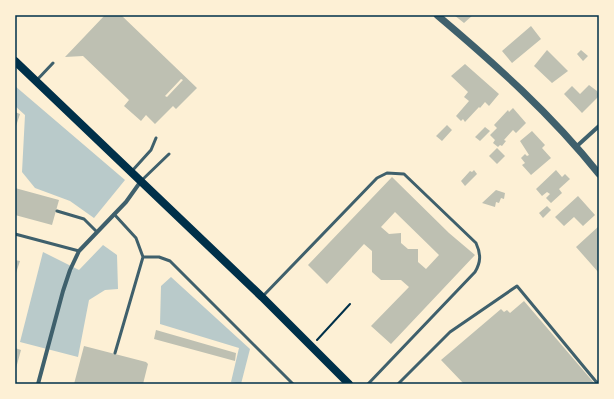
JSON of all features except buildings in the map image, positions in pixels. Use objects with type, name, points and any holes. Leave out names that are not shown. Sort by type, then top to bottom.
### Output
[{"type":"main road","points":[[15,61],[132,171],[312,345],[350,384]]},
{"type":"street","points":[[437,15],[525,92],[577,146],[599,174]]},
{"type":"street","points":[[577,146],[599,126]]},
{"type":"street","points":[[38,384],[63,291],[70,270],[79,251],[114,214],[141,180]]},
{"type":"lane","points":[[36,81],[54,63]]},
{"type":"lane","points":[[132,171],[151,150],[156,138]]},
{"type":"lane","points":[[141,180],[169,154]]},
{"type":"lane","points":[[262,297],[377,178],[387,172],[404,174],[476,243],[479,250],[480,262],[475,272],[368,384]]},
{"type":"lane","points":[[57,211],[84,219],[98,232]]},
{"type":"lane","points":[[114,214],[136,238],[143,257],[115,353]]},
{"type":"lane","points":[[15,234],[79,251]]},
{"type":"lane","points":[[143,257],[159,257],[170,261],[293,384]]},
{"type":"lane","points":[[398,384],[450,332],[516,286],[598,384]]},
{"type":"path","points":[[312,345],[350,304]]},
{"type":"shaded area","points":[[15,86],[125,180],[94,218],[70,201],[35,188],[22,172],[25,115],[15,106]]},
{"type":"shaded area","points":[[103,245],[117,255],[118,289],[105,290],[89,300],[78,357],[20,342],[43,252],[79,270]]},
{"type":"shaded area","points":[[171,277],[250,349],[241,384],[231,382],[239,348],[160,324],[161,286]]}]
